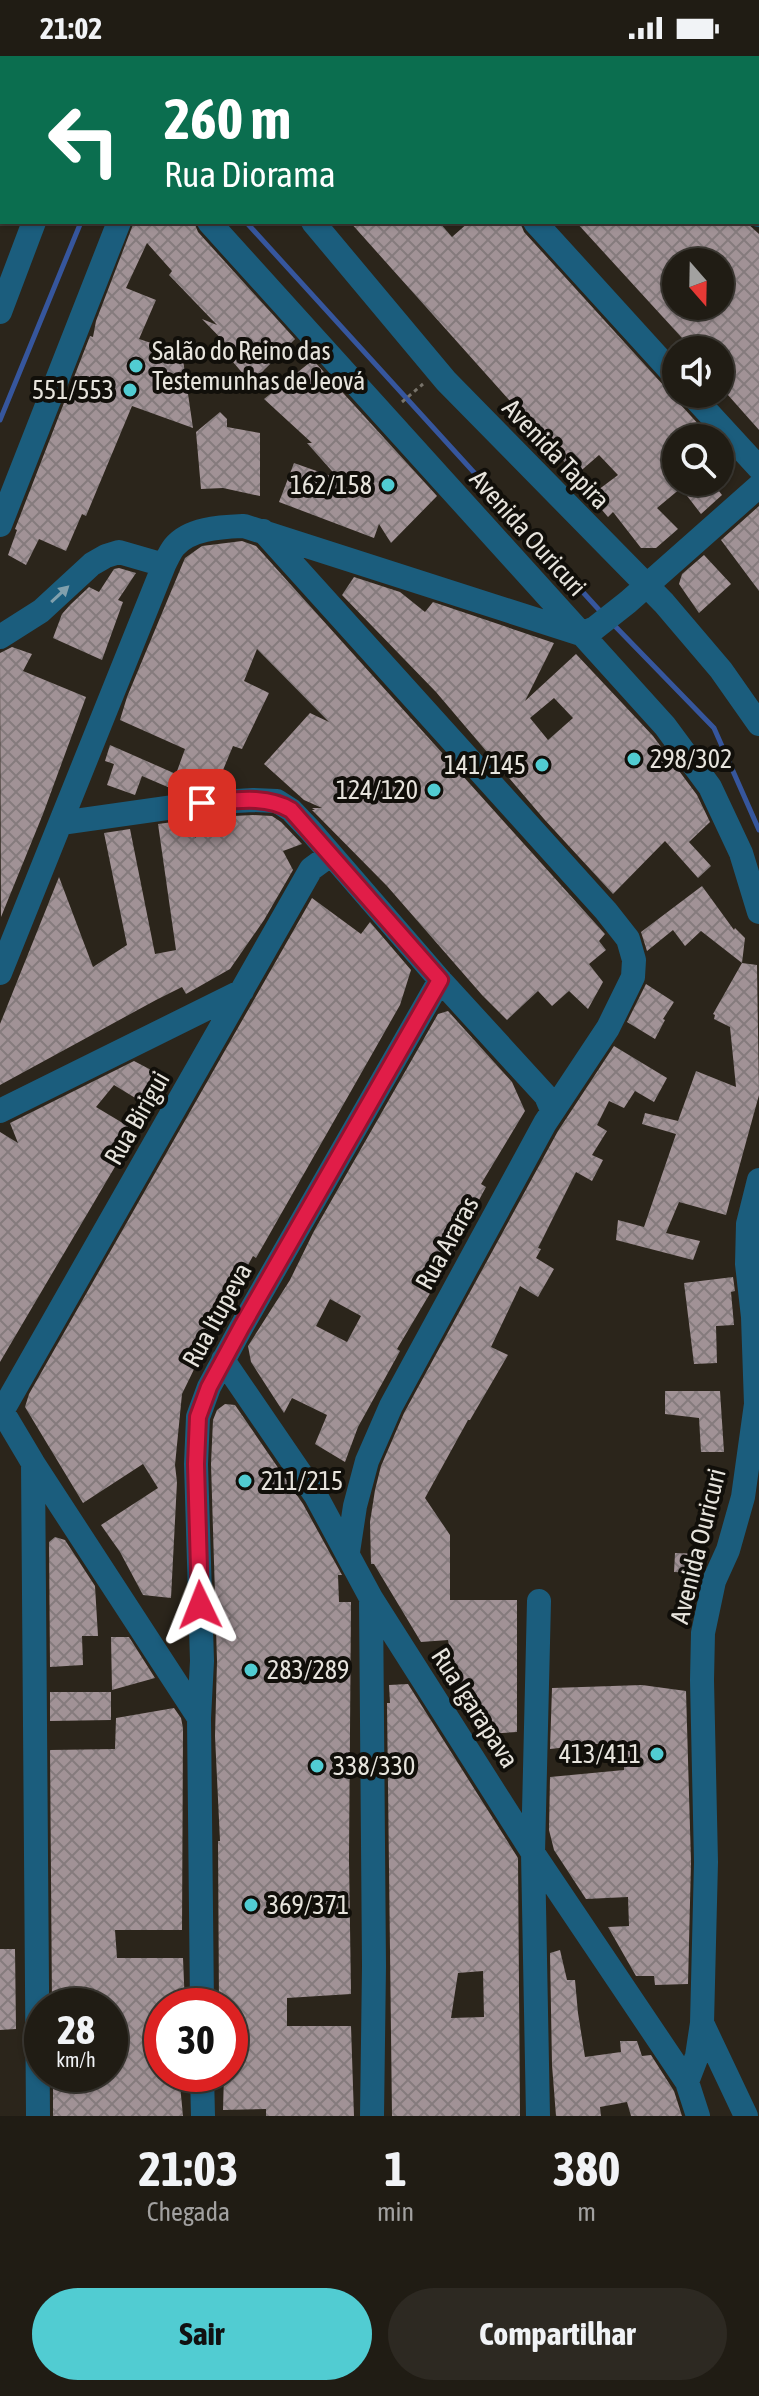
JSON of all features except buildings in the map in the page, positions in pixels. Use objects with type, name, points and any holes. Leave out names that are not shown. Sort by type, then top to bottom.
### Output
[{"type":"street","points":[[0,312],[33,224]]},
{"type":"street","points":[[0,525],[118,224]]},
{"type":"street","name":"Avenida Ouricuri","points":[[211,224],[588,631],[665,726],[710,787],[741,853],[759,912]]},
{"type":"street","name":"Avenida Tapira","points":[[315,224],[446,381],[637,594],[721,670],[759,724]]},
{"type":"street","points":[[537,224],[662,362]]},
{"type":"street","points":[[704,408],[759,468]]},
{"type":"street","points":[[0,973],[170,555],[189,536],[221,527],[244,526],[588,631],[637,594],[759,486]]},
{"type":"street","name":"Rua Araras","points":[[263,531],[606,911],[628,939],[634,960],[633,977],[608,1028],[552,1110],[391,1406],[367,1461],[355,1506],[348,1552]]},
{"type":"street","points":[[0,637],[41,611],[92,564],[119,552],[170,555]]},
{"type":"street","points":[[61,823],[202,803],[277,801],[291,810],[546,1096],[552,1110]]},
{"type":"street","name":"Rua Birigui","points":[[1,1413],[311,869],[330,855]]},
{"type":"street","name":"Rua Itupeva","points":[[202,1988],[198,1417],[223,1360],[440,980]]},
{"type":"street","points":[[0,1111],[242,991]]},
{"type":"street","name":"Avenida Ouricuri","points":[[687,2082],[697,2056],[702,2023],[706,1862],[703,1633],[714,1581],[728,1550],[743,1497],[756,1404],[753,1317],[747,1264],[748,1224],[759,1180]]},
{"type":"street","name":"Rua Igarapava","points":[[223,1360],[316,1496],[371,1598],[533,1853],[687,2082],[698,2116]]},
{"type":"street","points":[[1,1413],[199,1718]]},
{"type":"street","points":[[33,1463],[38,2116]]},
{"type":"street","points":[[371,1598],[372,2116]]},
{"type":"street","points":[[538,2116],[533,1853],[539,1601]]},
{"type":"street","points":[[702,2023],[746,2116]]},
{"type":"street","points":[[202,2092],[203,2116]]},
{"type":"path","points":[[395,408],[427,381]]},
{"type":"waterway","points":[[0,420],[80,224]]},
{"type":"waterway","points":[[248,224],[601,612]]},
{"type":"waterway","points":[[611,622],[714,728],[759,830]]},
{"type":"place","name":"Salão do Reino das Testemunhas de Jeová","points":[[136,366]]},
{"type":"place","name":"551/553","points":[[130,390]]},
{"type":"place","name":"162/158","points":[[388,485]]},
{"type":"place","name":"298/302","points":[[634,759]]},
{"type":"place","name":"141/145","points":[[542,765]]},
{"type":"place","name":"124/120","points":[[434,790]]},
{"type":"place","name":"211/215","points":[[245,1481]]},
{"type":"place","name":"283/289","points":[[251,1670]]},
{"type":"place","name":"413/411","points":[[657,1754]]},
{"type":"place","name":"338/330","points":[[317,1766]]},
{"type":"place","name":"369/371","points":[[251,1905]]},
{"type":"route","points":[[200,1605],[196,1464],[198,1417],[209,1387],[440,980],[291,810],[277,801],[202,803]]}]
